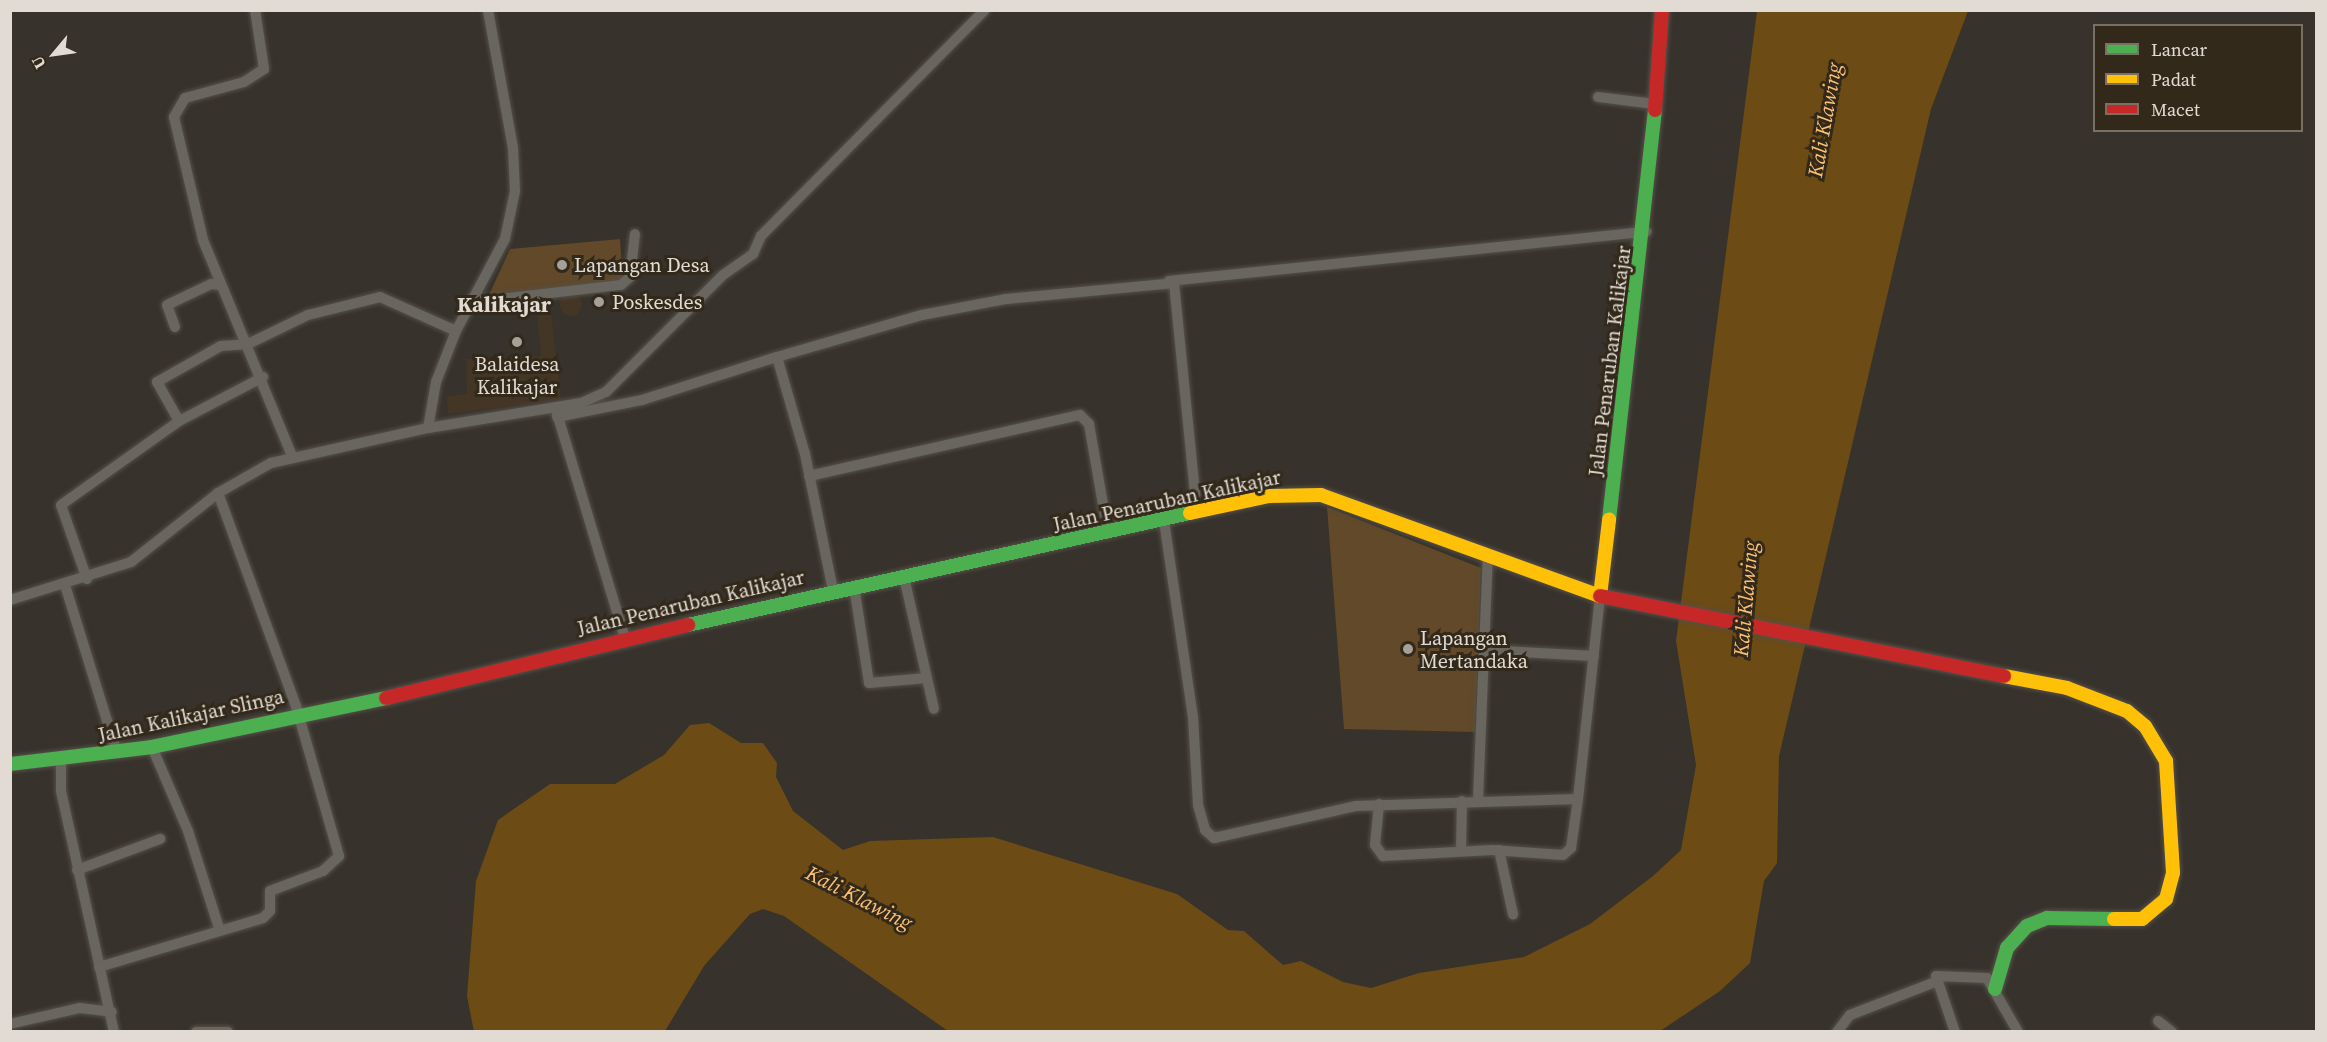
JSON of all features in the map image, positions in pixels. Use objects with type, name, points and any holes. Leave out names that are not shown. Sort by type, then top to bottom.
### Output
[{"type":"street","points":[[255,10],[264,69],[244,82],[185,98],[174,117],[203,240],[263,377],[292,456]]},
{"type":"street","points":[[428,428],[436,382],[456,331],[505,239],[515,191],[513,148],[488,10]]},
{"type":"street","points":[[556,411],[581,403],[620,380],[723,275],[753,254],[760,236],[985,10]]},
{"type":"street","name":"Jalan Penaruban Kalikajar","points":[[297,714],[833,590],[1164,521],[1269,496],[1321,495],[1600,596],[1646,232],[1662,10]]},
{"type":"street","points":[[1598,97],[1654,104]]},
{"type":"street","points":[[10,600],[87,579],[152,549],[219,496],[292,456],[428,428],[642,400],[777,357],[943,311],[1168,281],[1646,232]]},
{"type":"street","points":[[473,302],[621,285],[630,277],[635,234]]},
{"type":"street","points":[[1168,281],[1179,293],[1197,513]]},
{"type":"street","points":[[175,327],[167,305],[211,284],[221,285]]},
{"type":"street","points":[[179,421],[157,382],[221,346],[248,344],[308,315],[364,297],[390,300],[456,331]]},
{"type":"street","points":[[777,357],[809,476],[833,590]]},
{"type":"street","points":[[87,579],[61,505],[179,421],[263,377]]},
{"type":"street","points":[[556,411],[625,639]]},
{"type":"street","points":[[809,476],[1080,415],[1089,424],[1108,533]]},
{"type":"street","name":"Jalan Kalikajar Slinga","points":[[10,764],[61,762],[152,747],[297,714],[219,496]]},
{"type":"street","points":[[1164,521],[1193,717],[1198,805],[1209,835],[1222,837],[1378,804],[1478,800],[1568,804],[1578,800]]},
{"type":"street","points":[[1478,800],[1488,555]]},
{"type":"street","points":[[904,577],[934,709]]},
{"type":"street","points":[[65,585],[117,753]]},
{"type":"street","points":[[854,586],[869,683],[927,678]]},
{"type":"street","points":[[1378,804],[1375,845],[1383,856],[1498,850],[1568,854],[1579,817],[1578,800],[1600,596],[2067,688],[2127,711],[2159,746],[2172,791],[2173,873],[2166,899],[2142,919],[2048,918],[2027,926],[2007,948],[1995,989]]},
{"type":"street","points":[[1484,650],[1594,656]]},
{"type":"street","points":[[99,967],[268,915],[270,891],[323,871],[339,856],[297,714]]},
{"type":"street","points":[[152,747],[188,831],[220,931]]},
{"type":"street","points":[[61,762],[61,792],[99,967],[112,1012],[114,1032]]},
{"type":"street","points":[[1461,851],[1462,801]]},
{"type":"street","points":[[77,870],[160,839]]},
{"type":"street","points":[[1498,850],[1513,914]]},
{"type":"street","points":[[1955,1032],[1935,982],[1936,976],[1977,975],[1995,989],[2018,1032]]},
{"type":"street","points":[[1837,1032],[1850,1016],[1935,982]]},
{"type":"street","points":[[10,1024],[80,1008],[112,1012]]},
{"type":"street","points":[[2158,1021],[2172,1032]]},
{"type":"street","points":[[196,1032],[228,1032]]},
{"type":"shaded area","name":"Lapangan Desa","points":[[620,239],[623,281],[489,295],[510,249]]},
{"type":"shaded area","points":[[567,294],[575,294],[582,301],[582,309],[575,316],[567,316],[560,309],[560,301]]},
{"type":"shaded area","points":[[551,311],[561,399],[448,414],[447,396],[467,394],[466,359],[541,356],[537,313]]},
{"type":"shaded area","name":"Lapangan Mertandaka","points":[[1327,507],[1481,568],[1475,732],[1344,729]]},
{"type":"water","name":"Kali Klawing","points":[[1757,11],[1968,11],[1931,109],[1779,756],[1777,863],[1764,881],[1750,963],[1720,991],[1660,1031],[948,1031],[784,916],[763,909],[750,914],[704,966],[665,1031],[474,1032],[467,996],[476,881],[498,820],[550,784],[615,784],[664,755],[690,725],[709,723],[741,743],[763,743],[777,763],[776,777],[793,811],[843,850],[870,841],[993,837],[1177,894],[1228,930],[1244,931],[1283,965],[1301,961],[1343,982],[1371,988],[1419,973],[1524,957],[1590,924],[1653,876],[1681,850],[1696,765],[1676,641]]},
{"type":"traffic: fast","points":[[1609,520],[1655,110]]},
{"type":"traffic: fast","points":[[688,625],[1190,513]]},
{"type":"traffic: fast","points":[[10,764],[152,747],[386,698]]},
{"type":"traffic: fast","points":[[1995,989],[2007,948],[2027,926],[2047,918],[2114,919]]},
{"type":"traffic: slow","points":[[1190,513],[1269,496],[1321,495],[1600,596],[1609,520]]},
{"type":"traffic: slow","points":[[2004,676],[2067,688],[2127,711],[2145,726],[2166,761],[2173,873],[2166,899],[2142,919],[2114,919]]},
{"type":"traffic: jam","points":[[1655,110],[1662,10]]},
{"type":"traffic: jam","points":[[1600,596],[2004,676]]},
{"type":"traffic: jam","points":[[386,698],[688,625]]},
{"type":"place","name":"Lapangan Desa","points":[[562,265]]},
{"type":"place","name":"Poskesdes","points":[[599,302]]},
{"type":"place","name":"Balaidesa Kalikajar","points":[[517,342]]},
{"type":"place","name":"Lapangan Mertandaka","points":[[1408,649]]},
{"type":"district","name":"Kalikajar","points":[[504,305]]}]
